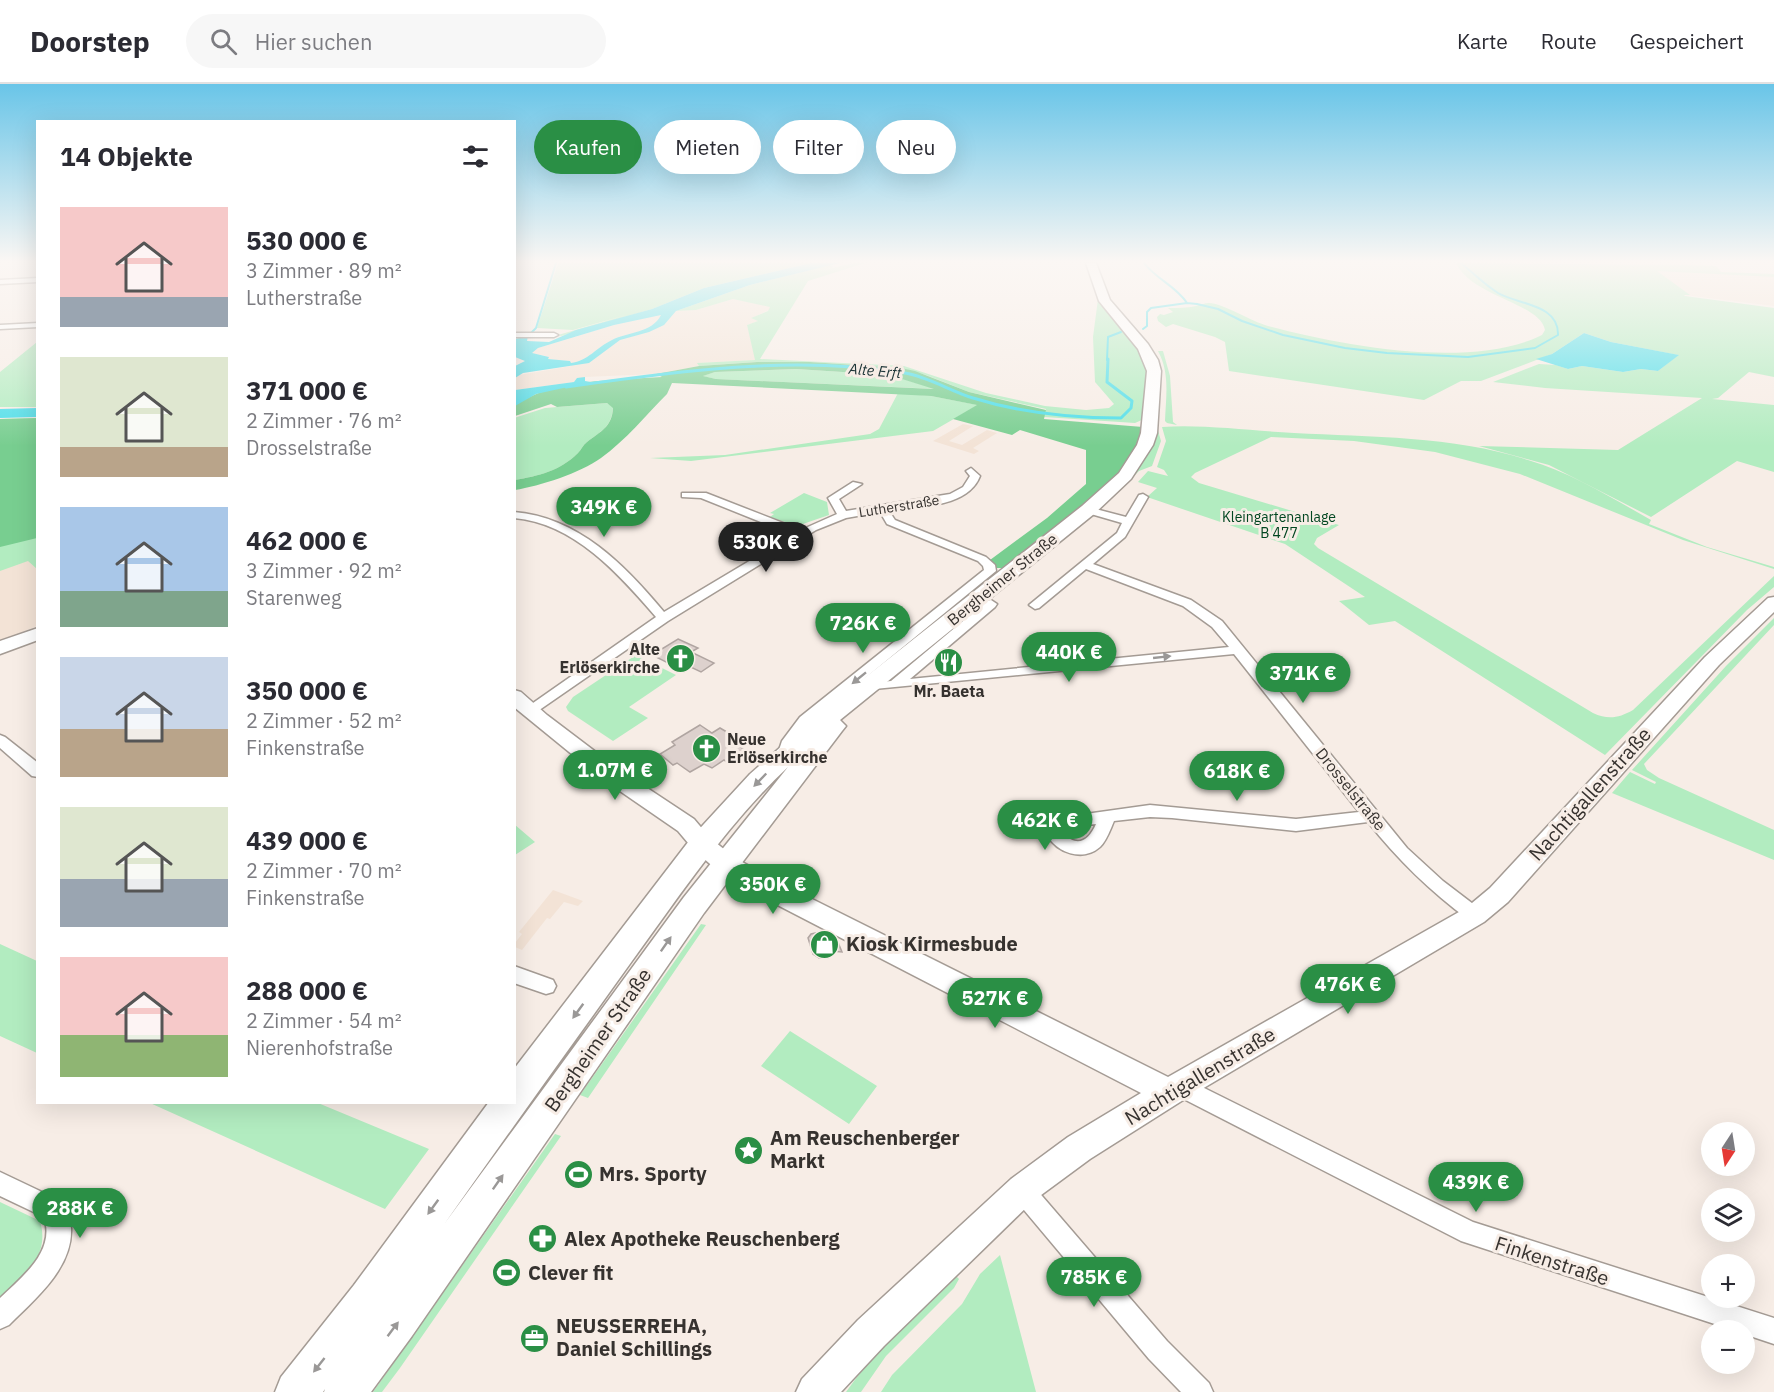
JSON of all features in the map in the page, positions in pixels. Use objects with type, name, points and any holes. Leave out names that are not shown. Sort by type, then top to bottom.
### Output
[{"type":"main road","name":"Bergheimer Straße","points":[[345,1392],[405,1312],[714,854],[786,753],[1088,510],[1124,478],[1141,453],[1149,433],[1154,371],[1143,346],[1124,324]]},
{"type":"main road","name":"Nachtigallenstraße","points":[[815,1392],[872,1333],[1022,1190],[1079,1148],[1174,1089],[1475,915],[1499,895],[1712,661],[1774,602]]},
{"type":"main road","points":[[0,648],[36,634]]},
{"type":"main road","name":"Bergheimer Straße","points":[[516,1095],[714,854],[865,691]]},
{"type":"main road","name":"Finkenstraße","points":[[522,703],[609,773],[686,825],[714,854],[766,888],[1174,1089]]},
{"type":"main road","points":[[296,1392],[368,1299],[509,1104]]},
{"type":"street","points":[[0,327],[36,325]]},
{"type":"street","points":[[519,334],[554,335]]},
{"type":"street","name":"Lutherstraße","points":[[522,703],[600,659],[801,534],[843,515],[939,501],[957,495],[975,478],[971,471]]},
{"type":"street","name":"Lutherstraße","points":[[843,515],[833,498],[857,484]]},
{"type":"street","points":[[686,495],[702,495],[801,534]]},
{"type":"street","points":[[1035,605],[1122,535],[1143,497]]},
{"type":"street","name":"Bergheimer Straße","points":[[786,753],[793,735],[805,720],[987,575],[990,568],[982,560],[896,525],[888,519],[883,509]]},
{"type":"street","points":[[1088,510],[1130,522]]},
{"type":"street","points":[[516,515],[532,515],[545,519],[585,542],[632,582],[663,618]]},
{"type":"street","name":"Drosselstraße","points":[[1085,565],[1192,606],[1217,624],[1412,863],[1449,896],[1475,915]]},
{"type":"street","name":"Bergheimer Straße","points":[[895,684],[991,604]]},
{"type":"street","points":[[865,691],[895,684],[1239,650]]},
{"type":"street","points":[[0,740],[36,770]]},
{"type":"street","points":[[1107,817],[1134,813],[1172,812],[1305,825],[1372,816]]},
{"type":"street","points":[[516,975],[546,986]]},
{"type":"street","name":"Finkenstraße","points":[[1174,1089],[1469,1233],[1774,1331]]},
{"type":"street","points":[[0,1184],[53,1209],[60,1226],[60,1234],[56,1251],[44,1269],[0,1316]]},
{"type":"street","points":[[1022,1190],[1158,1350],[1200,1392]]},
{"type":"shaded area","points":[[750,324],[747,325],[756,360],[698,363],[699,366],[656,374],[584,377],[574,382],[516,390],[516,377],[519,375],[571,366],[570,361],[546,359],[549,357],[531,354],[538,348],[614,325]]},
{"type":"shaded area","points":[[963,424],[973,426],[949,441],[962,445],[987,430],[997,433],[973,448],[979,451],[974,454],[933,441]]},
{"type":"shaded area","points":[[36,538],[36,626],[0,641],[0,547]]},
{"type":"shaded area","points":[[553,890],[583,901],[578,906],[564,902],[550,919],[547,918],[522,950],[516,947],[516,942],[522,934],[519,932]]},
{"type":"green space","points":[[538,324],[594,324],[573,330],[537,328]]},
{"type":"green space","points":[[596,324],[601,324],[561,336],[558,335]]},
{"type":"green space","points":[[782,324],[760,359],[904,366],[986,393],[1045,406],[1086,410],[1109,408],[1114,404],[1095,382],[1093,337],[1095,324],[1120,324],[1136,343],[1148,365],[1144,419],[1135,423],[1044,417],[1046,409],[969,392],[901,368],[810,362],[756,362],[699,366],[697,363],[755,360],[747,325]]},
{"type":"green space","points":[[1173,324],[1262,324],[1298,334],[1369,347],[1444,353],[1480,351],[1513,345],[1542,335],[1545,330],[1542,324],[1774,324],[1774,377],[1749,372],[1718,398],[1712,399],[1774,405],[1774,472],[1737,461],[1651,517],[1549,465],[1479,446],[1618,450],[1702,398],[1545,388],[1493,382],[1539,364],[1556,365],[1568,369],[1582,366],[1623,372],[1641,369],[1658,371],[1678,355],[1611,342],[1584,333],[1552,354],[1481,381],[1461,381],[1424,400],[1229,371],[1225,342]]},
{"type":"green space","points":[[36,343],[36,407],[0,407],[0,372]]},
{"type":"green space","points":[[1158,351],[1163,351],[1170,376],[1173,422],[1177,425],[1165,421],[1166,376]]},
{"type":"green space","points":[[757,362],[810,362],[901,368],[915,371],[969,392],[1046,410],[1044,419],[1143,427],[1135,450],[1125,468],[1104,489],[1009,568],[995,568],[990,560],[1047,518],[1086,484],[1086,450],[1020,430],[1012,435],[953,419],[977,405],[931,396],[672,383],[667,394],[601,458],[560,478],[516,490],[516,480],[548,472],[571,459],[608,424],[613,408],[607,403],[557,407],[551,404],[516,416],[516,405],[546,390],[585,382],[662,377],[656,374],[699,366]],"holes":[[[796,369],[889,375],[934,389],[716,379],[703,376],[715,372]]]},
{"type":"green space","points":[[796,369],[889,375],[937,389],[716,379],[702,376],[715,372]]},
{"type":"green space","points":[[898,393],[931,396],[978,405],[933,431],[691,461],[650,458],[725,455],[870,434],[879,429]]},
{"type":"green space","points":[[607,403],[613,407],[608,424],[571,459],[548,472],[516,480],[516,417],[545,408]]},
{"type":"green space","points":[[36,418],[36,568],[28,561],[0,571],[0,419]]},
{"type":"green space","points":[[36,418],[36,538],[0,547],[0,419]]},
{"type":"green space","points":[[1155,427],[1157,427],[1161,441],[1152,466],[1139,471],[1101,508],[1100,506],[1128,480],[1141,462],[1147,452]]},
{"type":"green space","name":"Kleingartenanlage B 477","points":[[1162,427],[1211,427],[1412,439],[1500,452],[1544,465],[1576,479],[1651,520],[1649,524],[1707,547],[1774,567],[1774,569],[1683,540],[1520,474],[1435,452],[1354,441],[1271,437],[1191,477],[1199,483],[1339,525],[1317,538],[1314,544],[1593,713],[1604,717],[1623,715],[1633,710],[1774,576],[1774,587],[1747,610],[1605,755],[1395,621],[1369,625],[1339,601],[1365,597],[1285,544],[1147,497],[1157,488],[1138,482],[1148,471],[1168,476],[1164,470],[1157,467],[1166,441]]},
{"type":"green space","points":[[804,493],[827,502],[829,515],[797,526],[770,517],[774,514],[770,513]]},
{"type":"green space","points":[[1774,618],[1774,625],[1644,764],[1647,770],[1659,778],[1774,830],[1774,860],[1612,793],[1630,772],[1655,784],[1656,782],[1632,770],[1726,666]]},
{"type":"green space","points":[[636,655],[676,675],[629,707],[648,718],[613,741],[568,711],[566,707],[573,697]]},
{"type":"green space","points":[[516,826],[535,842],[516,854]]},
{"type":"green space","points":[[701,924],[706,925],[588,1098],[580,1095]]},
{"type":"green space","points":[[0,944],[36,961],[36,1053],[0,1036]]},
{"type":"green space","points":[[790,1031],[877,1086],[849,1124],[761,1066]]},
{"type":"green space","points":[[152,1104],[320,1104],[429,1149],[385,1209]]},
{"type":"green space","points":[[555,1134],[561,1136],[400,1368],[382,1392],[373,1392]]},
{"type":"green space","points":[[0,1202],[40,1221],[42,1234],[38,1256],[32,1266],[0,1301]]},
{"type":"green space","points":[[1000,1255],[1036,1392],[881,1392],[892,1375],[962,1304],[980,1274]]},
{"type":"green space","points":[[955,1275],[959,1279],[954,1288],[886,1356],[861,1392],[846,1392],[873,1355]]},
{"type":"water","points":[[598,324],[619,324],[538,348],[532,353],[549,357],[548,359],[577,362],[618,337],[646,329],[653,324],[665,324],[649,332],[620,340],[589,363],[523,373],[516,377],[516,366],[525,361],[516,357],[516,339],[528,336],[527,341],[549,342],[576,330]]},
{"type":"water","points":[[1584,333],[1611,342],[1679,355],[1658,371],[1641,369],[1623,372],[1582,366],[1568,369],[1536,359],[1552,354]]},
{"type":"water","points":[[585,377],[585,381],[591,382],[536,394],[516,405],[516,390],[574,382],[577,378]]},
{"type":"water","points":[[36,408],[36,417],[0,418],[0,409]]},
{"type":"building","name":"Alte Erlöserkirche","points":[[678,639],[698,648],[691,652],[714,663],[701,672],[678,661],[672,665],[652,655]]},
{"type":"building","name":"Neue Erlöserkirche","points":[[700,725],[712,733],[720,728],[737,738],[733,742],[747,751],[728,763],[724,760],[712,768],[704,764],[690,772],[677,763],[673,765],[660,754],[675,745],[672,742]]},
{"type":"building","name":"Kiosk Kirmesbude","points":[[820,932],[837,940],[842,952],[830,951],[826,956],[819,958],[813,954],[808,938],[811,934]]},
{"type":"waterway","points":[[529,335],[537,324]]},
{"type":"waterway","name":"Alte Erft","points":[[1143,329],[1147,324]]},
{"type":"waterway","points":[[1251,324],[1283,335],[1345,348],[1387,353],[1468,357],[1535,348],[1558,335],[1556,324]]},
{"type":"waterway","name":"Alte Erft","points":[[1107,360],[1108,337],[1121,332]]},
{"type":"waterway","name":"Alte Erft","points":[[566,387],[735,367],[820,365],[905,373],[973,398],[1028,411],[1065,416],[1121,418],[1131,408],[1132,401],[1107,382],[1108,359]]},
{"type":"place","name":"Alte Erlöserkirche","points":[[681,658]]},
{"type":"place","name":"Mr. Baeta","points":[[949,663]]},
{"type":"place","name":"Neue Erlöserkirche","points":[[706,748]]},
{"type":"place","name":"Kiosk Kirmesbude","points":[[825,944]]},
{"type":"place","name":"Am Reuschenberger Markt","points":[[749,1150]]},
{"type":"place","name":"Mrs. Sporty","points":[[578,1174]]},
{"type":"place","name":"Alex Apotheke Reuschenberg","points":[[543,1239]]},
{"type":"place","name":"Clever fit","points":[[507,1273]]},
{"type":"place","name":"NEUSSERREHA, Daniel Schillings","points":[[535,1338]]}]
